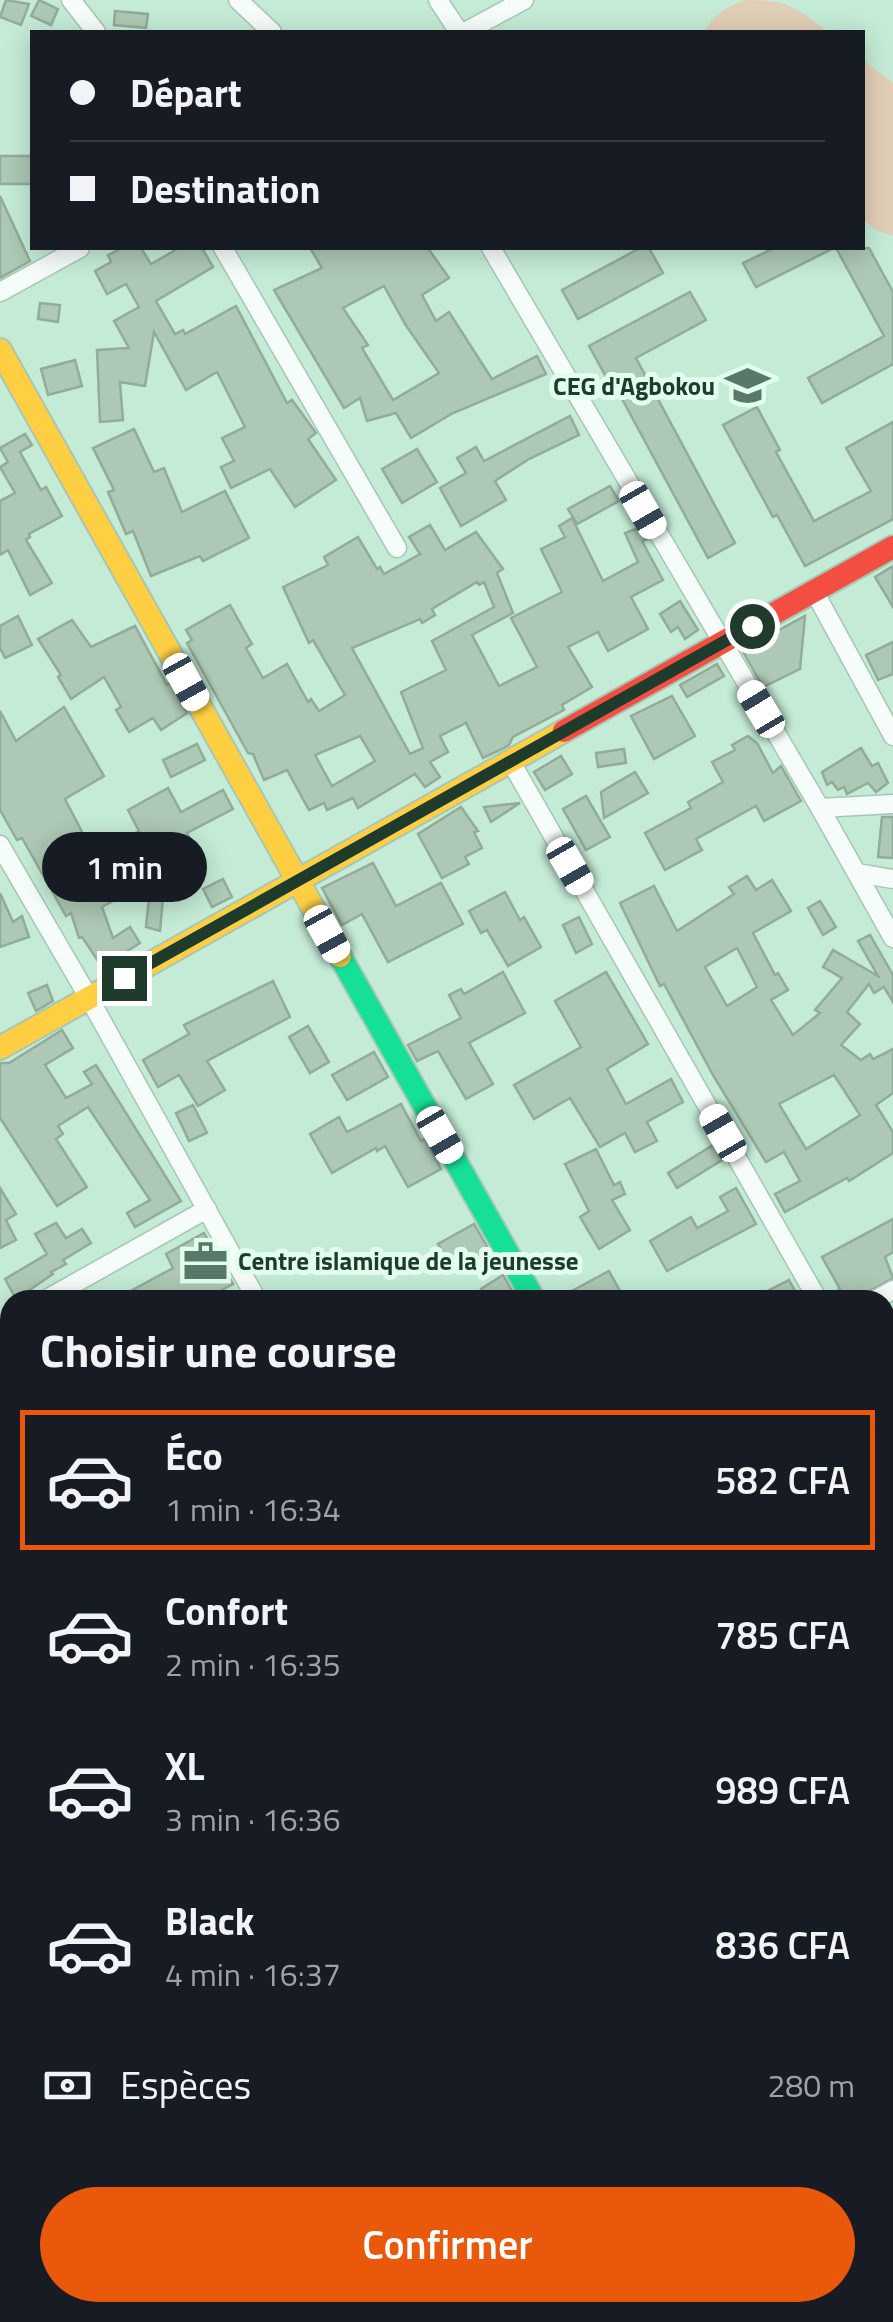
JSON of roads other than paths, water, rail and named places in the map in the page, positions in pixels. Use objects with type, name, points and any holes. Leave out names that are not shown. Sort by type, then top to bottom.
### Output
[{"type":"street","points":[[70,0],[94,30]]},
{"type":"street","points":[[238,0],[270,30]]},
{"type":"street","points":[[438,0],[460,30]]},
{"type":"street","points":[[466,30],[524,0]]},
{"type":"street","points":[[0,292],[76,250]]},
{"type":"street","points":[[225,250],[397,548]]},
{"type":"street","points":[[492,250],[893,938]]},
{"type":"street","points":[[0,350],[528,1290]]},
{"type":"street","points":[[0,1048],[893,547]]},
{"type":"street","points":[[814,591],[893,736]]},
{"type":"street","points":[[510,762],[812,1290]]},
{"type":"street","points":[[820,808],[893,804]]},
{"type":"street","points":[[0,845],[252,1290]]},
{"type":"street","points":[[857,873],[893,878]]},
{"type":"street","points":[[63,1290],[207,1208]]},
{"type":"place","name":"CEG d'Agbokou","points":[[748,386]]},
{"type":"place","name":"Centre islamique de la jeunesse","points":[[205,1261]]}]
